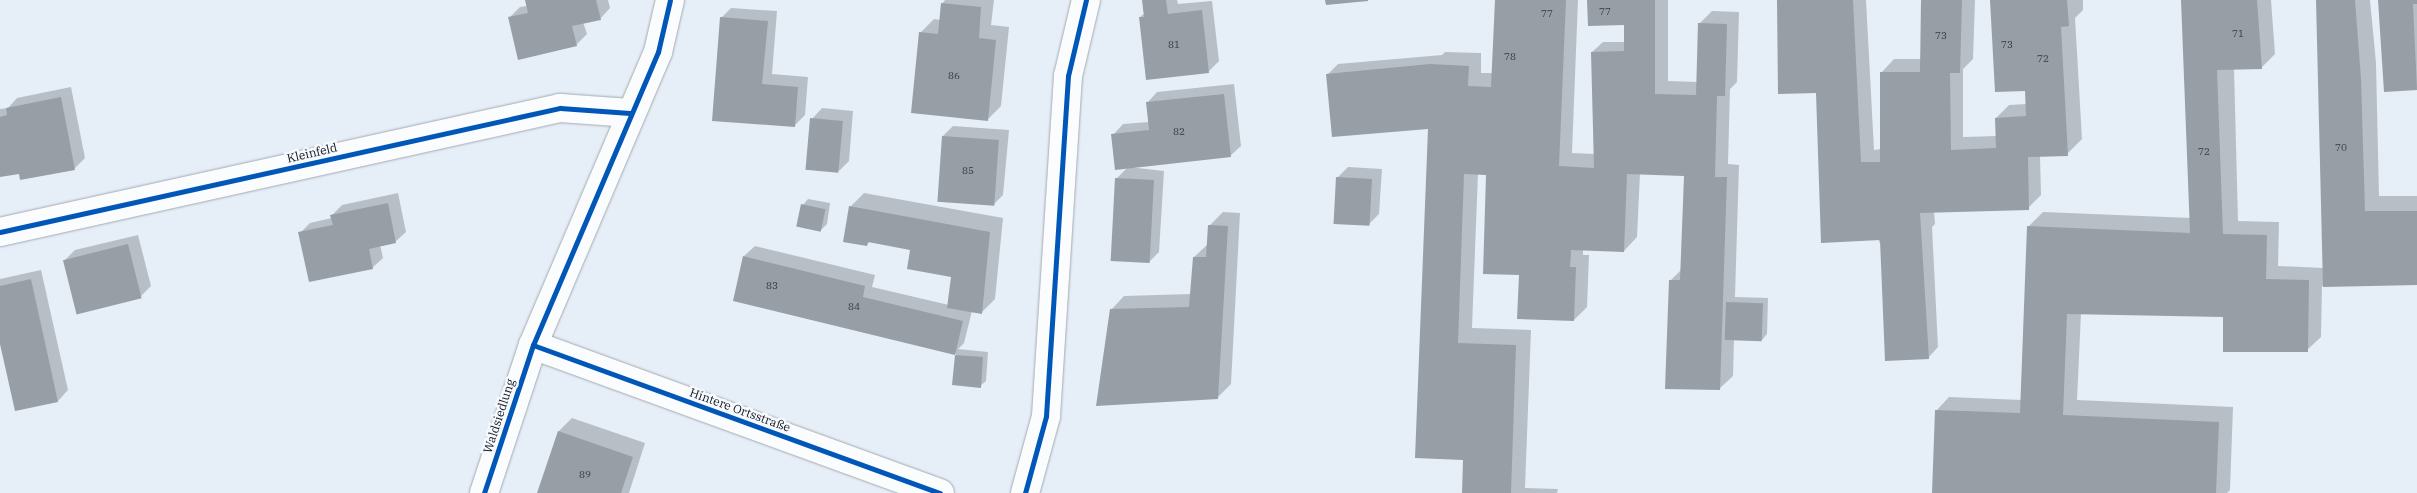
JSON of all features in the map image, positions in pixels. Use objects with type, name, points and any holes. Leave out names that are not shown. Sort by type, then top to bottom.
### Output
[{"type":"street","name":"Waldsiedlung","points":[[484,493],[533,345],[630,113],[658,52],[670,0]]},
{"type":"street","points":[[1025,493],[1046,416],[1068,76],[1086,0]]},
{"type":"street","name":"Kleinfeld","points":[[0,232],[560,108],[630,113]]},
{"type":"street","name":"Hintere Ortsstraße","points":[[533,345],[940,493]]},
{"type":"building","points":[[525,0],[596,0],[601,20],[572,26],[577,46],[518,60],[508,17],[528,13]]},
{"type":"building","points":[[1142,0],[1166,0],[1168,14],[1202,10],[1209,73],[1146,80],[1139,17],[1144,17]]},
{"type":"building","points":[[1325,0],[1368,0],[1368,1],[1326,5]]},
{"type":"building","points":[[1495,0],[1566,0],[1559,166],[1594,168],[1591,52],[1624,51],[1624,25],[1588,26],[1587,0],[1655,0],[1655,94],[1696,95],[1698,23],[1727,24],[1725,96],[1717,96],[1715,177],[1727,177],[1720,390],[1665,389],[1669,280],[1680,280],[1684,176],[1627,174],[1624,252],[1571,250],[1570,267],[1576,267],[1574,321],[1517,319],[1519,275],[1483,274],[1486,175],[1464,174],[1458,343],[1516,345],[1511,493],[1462,493],[1463,460],[1415,458],[1428,129],[1332,137],[1326,74],[1430,64],[1469,66],[1468,86],[1491,87]]},
{"type":"building","points":[[1777,0],[1853,0],[1861,162],[1880,162],[1880,72],[1920,72],[1921,0],[1962,0],[1960,73],[1950,73],[1951,150],[1996,148],[1995,118],[2026,116],[2025,91],[1995,92],[1990,0],[2067,0],[2069,26],[2061,27],[2068,156],[2028,157],[2029,210],[1920,213],[1929,359],[1885,361],[1880,240],[1821,243],[1816,93],[1778,94]]},
{"type":"building","points":[[2181,0],[2257,0],[2262,69],[2217,70],[2223,234],[2267,235],[2266,279],[2309,280],[2308,352],[2223,352],[2223,317],[2067,314],[2063,415],[2219,422],[2216,493],[1932,493],[1935,410],[2020,413],[2027,226],[2190,233]]},
{"type":"building","points":[[2316,0],[2355,0],[2361,79],[2365,211],[2417,211],[2417,285],[2323,287]]},
{"type":"building","points":[[2378,0],[2417,0],[2417,4],[2413,4],[2417,90],[2384,92]]},
{"type":"building","points":[[941,3],[981,7],[979,38],[996,40],[988,121],[911,113],[919,32],[938,34]]},
{"type":"building","points":[[720,17],[768,21],[762,84],[798,87],[795,127],[712,121]]},
{"type":"building","points":[[1224,94],[1231,157],[1115,170],[1111,134],[1149,130],[1146,102]]},
{"type":"building","points":[[61,97],[75,170],[20,180],[19,174],[0,177],[0,117],[7,115],[6,108]]},
{"type":"building","points":[[810,118],[843,121],[838,173],[805,170]]},
{"type":"building","points":[[942,136],[999,140],[994,206],[937,202]]},
{"type":"building","points":[[1336,177],[1372,179],[1369,226],[1334,224]]},
{"type":"building","points":[[1115,178],[1154,180],[1150,263],[1111,261]]},
{"type":"building","points":[[388,203],[396,243],[369,249],[373,269],[309,282],[298,232],[333,225],[330,215]]},
{"type":"building","points":[[801,204],[825,209],[821,232],[796,226]]},
{"type":"building","points":[[849,206],[990,232],[982,314],[947,308],[951,277],[907,269],[910,250],[868,242],[867,246],[843,242]]},
{"type":"building","points":[[1208,225],[1228,226],[1218,399],[1096,406],[1110,309],[1189,307],[1193,257],[1206,257]]},
{"type":"building","points":[[128,244],[142,298],[77,315],[63,260]]},
{"type":"building","points":[[743,256],[865,286],[863,297],[963,321],[955,355],[733,301]]},
{"type":"building","points":[[31,279],[58,402],[15,411],[0,344],[0,286]]},
{"type":"building","points":[[1726,302],[1763,303],[1762,341],[1725,340]]},
{"type":"building","points":[[955,355],[983,357],[981,388],[952,385]]},
{"type":"building","points":[[558,431],[633,457],[621,493],[537,493]]},
{"type":"cycle path","points":[[484,493],[533,345],[658,52],[670,0]]},
{"type":"cycle path","points":[[1025,493],[1046,416],[1068,76],[1086,0]]},
{"type":"cycle path","points":[[0,232],[560,108],[630,113]]},
{"type":"cycle path","points":[[533,345],[940,493]]}]
